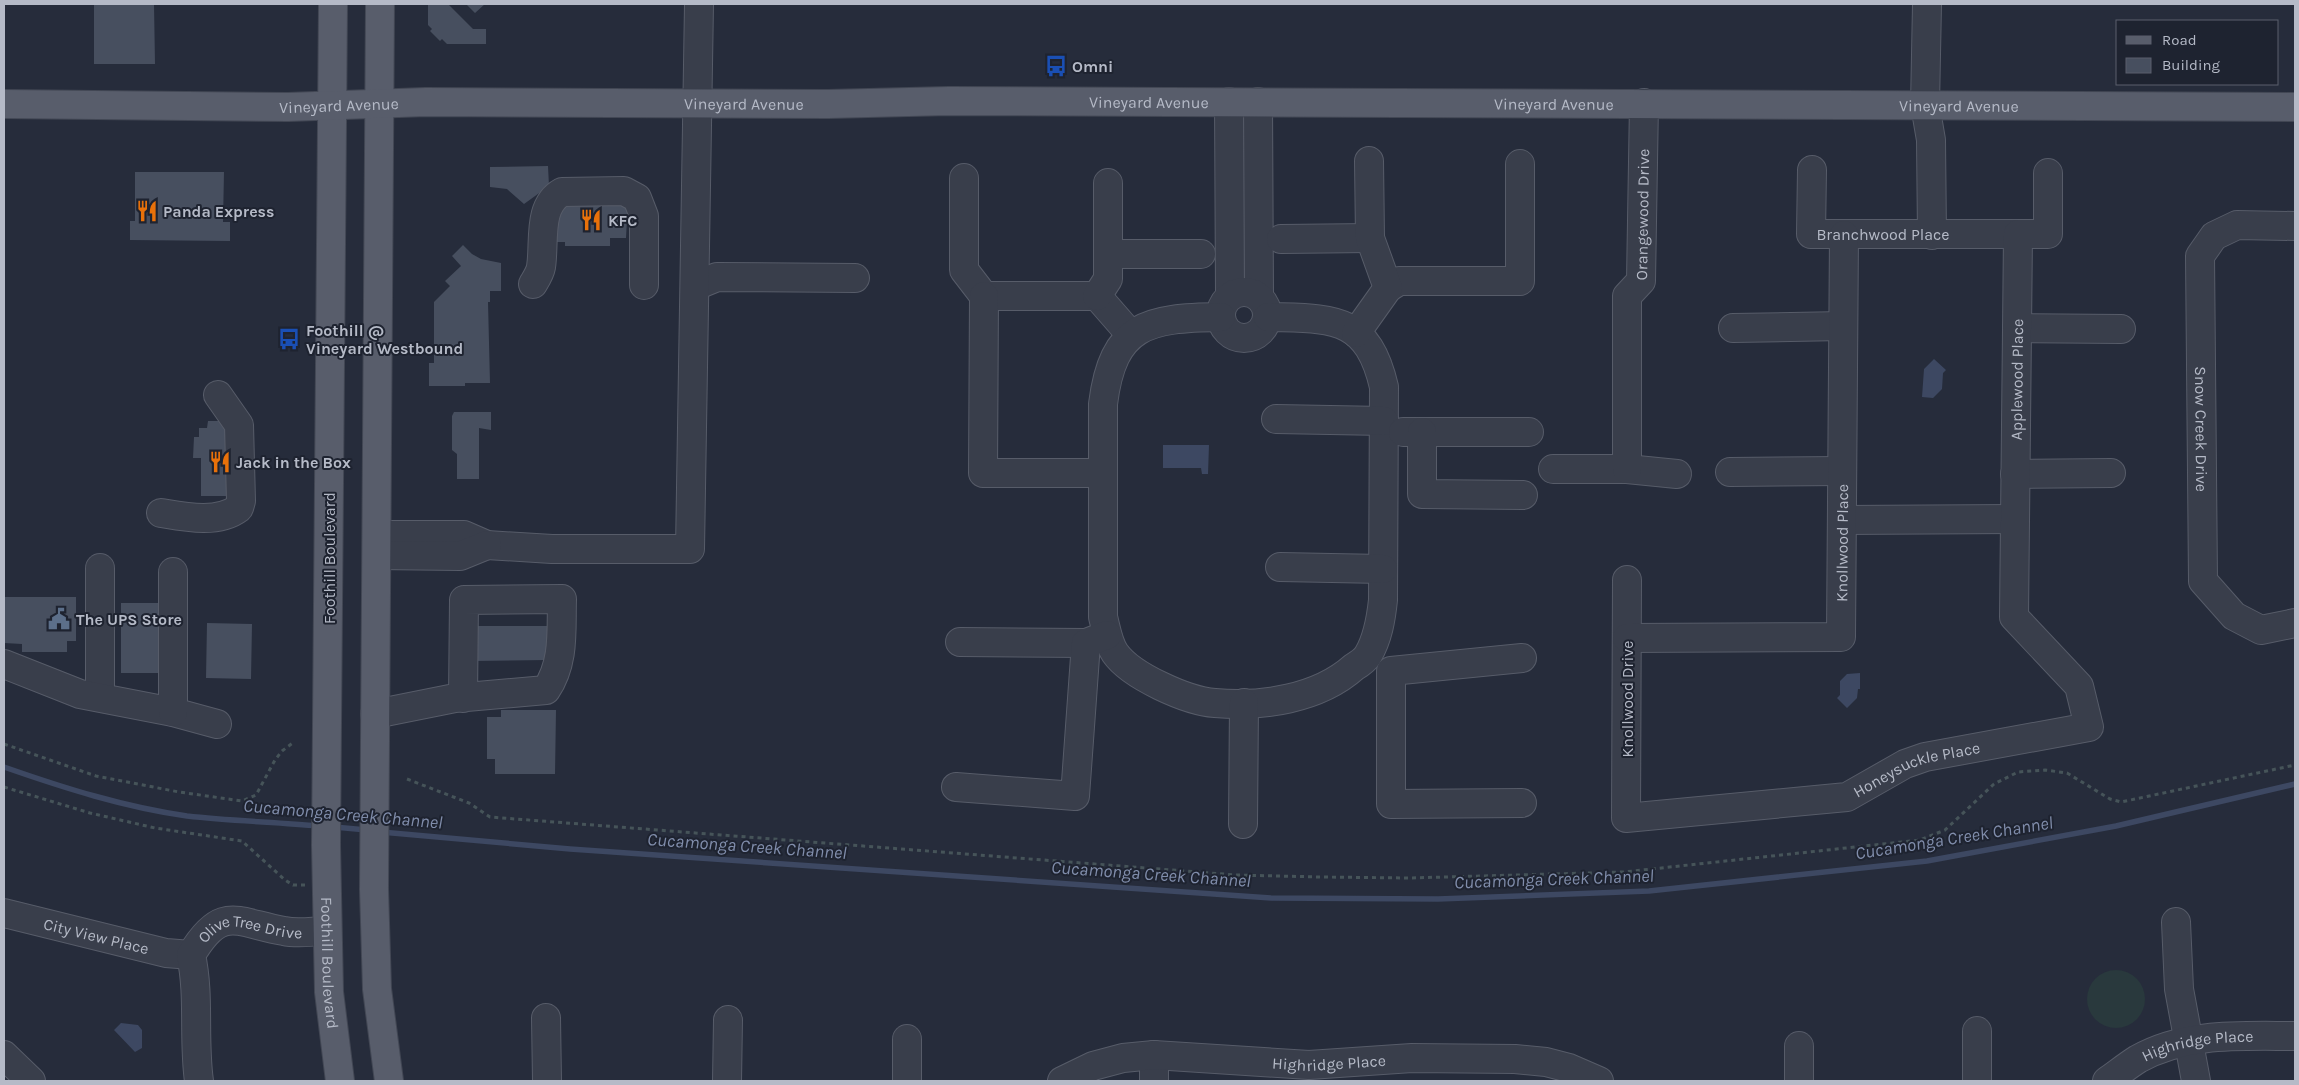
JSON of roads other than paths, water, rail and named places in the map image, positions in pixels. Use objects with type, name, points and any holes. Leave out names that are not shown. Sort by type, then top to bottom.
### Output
[{"type":"main road","name":"Foothill Boulevard","points":[[333,4],[326,845],[329,992],[340,1081]]},
{"type":"main road","points":[[380,4],[374,845],[377,989],[389,1081]]},
{"type":"main road","name":"Vineyard Avenue","points":[[4,104],[697,104],[949,101],[2295,107]]},
{"type":"street","points":[[377,545],[460,556],[487,545],[552,549],[690,549],[699,4]]},
{"type":"street","points":[[1927,4],[1925,105],[1931,140],[1932,234]]},
{"type":"street","points":[[1229,102],[1226,330],[1231,335],[1244,339],[1257,335],[1266,324],[1263,307],[1258,102]]},
{"type":"street","name":"Orangewood Drive","points":[[1626,469],[1628,296],[1641,280],[1644,103]]},
{"type":"street","points":[[1369,161],[1370,238],[1388,288]]},
{"type":"street","points":[[1356,333],[1388,288],[1399,280],[1520,280],[1520,164]]},
{"type":"street","name":"Branchwood Place","points":[[1812,170],[1811,234],[2018,234]]},
{"type":"street","points":[[2018,234],[2048,234],[2048,173]]},
{"type":"street","points":[[964,178],[964,270],[984,296],[983,473],[1103,473]]},
{"type":"street","points":[[1097,296],[1108,279],[1108,183]]},
{"type":"street","points":[[533,284],[541,269],[546,211],[554,196],[562,192],[624,191],[637,198],[644,216],[644,285]]},
{"type":"street","name":"Snow Creek Drive","points":[[2295,226],[2237,225],[2214,236],[2200,256],[2203,581],[2234,616],[2261,630],[2295,623]]},
{"type":"street","name":"Applewood Place","points":[[2018,234],[2014,617],[2079,686],[2089,727]]},
{"type":"street","name":"Knollwood Place","points":[[1627,638],[1841,637],[1844,235]]},
{"type":"street","points":[[1280,239],[1370,238]]},
{"type":"street","points":[[1108,254],[1200,254]]},
{"type":"street","points":[[695,286],[717,277],[854,278]]},
{"type":"street","points":[[956,787],[1075,796],[1097,639],[1103,617],[1103,404],[1107,376],[1118,349],[1131,335],[1152,323],[1225,307],[1241,292],[1263,307],[1343,324],[1369,345],[1379,366],[1384,386],[1381,624],[1368,656],[1341,679],[1306,694],[1272,701],[1214,703],[1182,696],[1141,676],[1097,639],[960,642]]},
{"type":"street","points":[[984,296],[1097,296],[1131,335]]},
{"type":"street","points":[[1733,328],[1843,326]]},
{"type":"street","points":[[2017,328],[2121,329]]},
{"type":"street","points":[[161,513],[186,517],[223,517],[239,508],[239,425],[218,396]]},
{"type":"street","points":[[1276,419],[1384,426],[1422,432],[1529,432]]},
{"type":"street","points":[[1422,432],[1422,494],[1523,495]]},
{"type":"street","points":[[1553,469],[1626,469],[1677,474]]},
{"type":"street","points":[[1730,472],[1842,472]]},
{"type":"street","points":[[2016,474],[2111,473]]},
{"type":"street","points":[[1842,520],[2015,519]]},
{"type":"street","points":[[1280,567],[1383,569]]},
{"type":"street","points":[[100,568],[100,697]]},
{"type":"street","points":[[173,572],[173,712]]},
{"type":"street","name":"Knollwood Drive","points":[[1626,818],[1627,580]]},
{"type":"street","points":[[375,714],[463,698],[546,690],[553,680],[560,661],[562,599],[464,600],[463,698]]},
{"type":"street","points":[[1368,656],[1391,671],[1522,658]]},
{"type":"street","points":[[4,664],[80,694],[173,712],[218,724]]},
{"type":"street","points":[[1391,671],[1391,804],[1522,803]]},
{"type":"street","points":[[1243,824],[1244,703]]},
{"type":"street","name":"Honeysuckle Place","points":[[1626,818],[1847,798],[1904,764],[1925,757],[2089,727]]},
{"type":"street","name":"City View Place","points":[[4,913],[166,953],[191,955]]},
{"type":"street","name":"Olive Tree Drive","points":[[199,1081],[196,1063],[196,979],[191,955],[208,930],[217,924],[230,920],[242,920],[284,931],[327,931]]},
{"type":"street","points":[[2176,922],[2179,989],[2196,1081]]},
{"type":"street","points":[[546,1018],[547,1081]]},
{"type":"street","points":[[727,1081],[728,1020]]},
{"type":"street","points":[[1977,1031],[1977,1081]]},
{"type":"street","name":"Highridge Place","points":[[2107,1081],[2155,1051],[2188,1041],[2221,1036],[2295,1036]]},
{"type":"street","points":[[907,1039],[907,1081]]},
{"type":"street","points":[[1799,1046],[1799,1081]]},
{"type":"street","points":[[4,1055],[31,1081]]},
{"type":"street","name":"Highridge Place","points":[[1062,1081],[1093,1066],[1131,1057],[1154,1068],[1333,1073],[1412,1058],[1514,1070],[1546,1062],[1569,1068],[1599,1081]]},
{"type":"water","points":[[1934,359],[1946,370],[1943,373],[1942,389],[1933,398],[1922,397],[1924,369]]},
{"type":"water","points":[[1163,445],[1209,445],[1208,474],[1202,474],[1201,468],[1163,468]]},
{"type":"water","points":[[1860,673],[1860,689],[1858,689],[1857,698],[1847,708],[1837,698],[1840,695],[1840,681],[1847,674]]},
{"type":"water","points":[[121,1023],[138,1025],[142,1030],[142,1048],[135,1052],[114,1030]]},
{"type":"waterway","name":"Cucamonga Creek Channel","points":[[4,767],[94,796],[140,808],[203,818],[319,826]]},
{"type":"waterway","name":"Cucamonga Creek Channel","points":[[381,832],[570,849],[1271,898],[1438,899],[1649,891],[1927,861],[2116,826],[2295,784]]},
{"type":"waterway","name":"Cucamonga Creek Channel","points":[[334,827],[367,830]]},
{"type":"place","name":"Omni","points":[[1056,66]]},
{"type":"place","name":"Panda Express","points":[[147,211]]},
{"type":"place","name":"KFC","points":[[591,220]]},
{"type":"place","name":"Foothill @ Vineyard Westbound","points":[[289,339]]},
{"type":"place","name":"Jack in the Box","points":[[220,462]]},
{"type":"place","name":"The UPS Store","points":[[59,619]]}]
